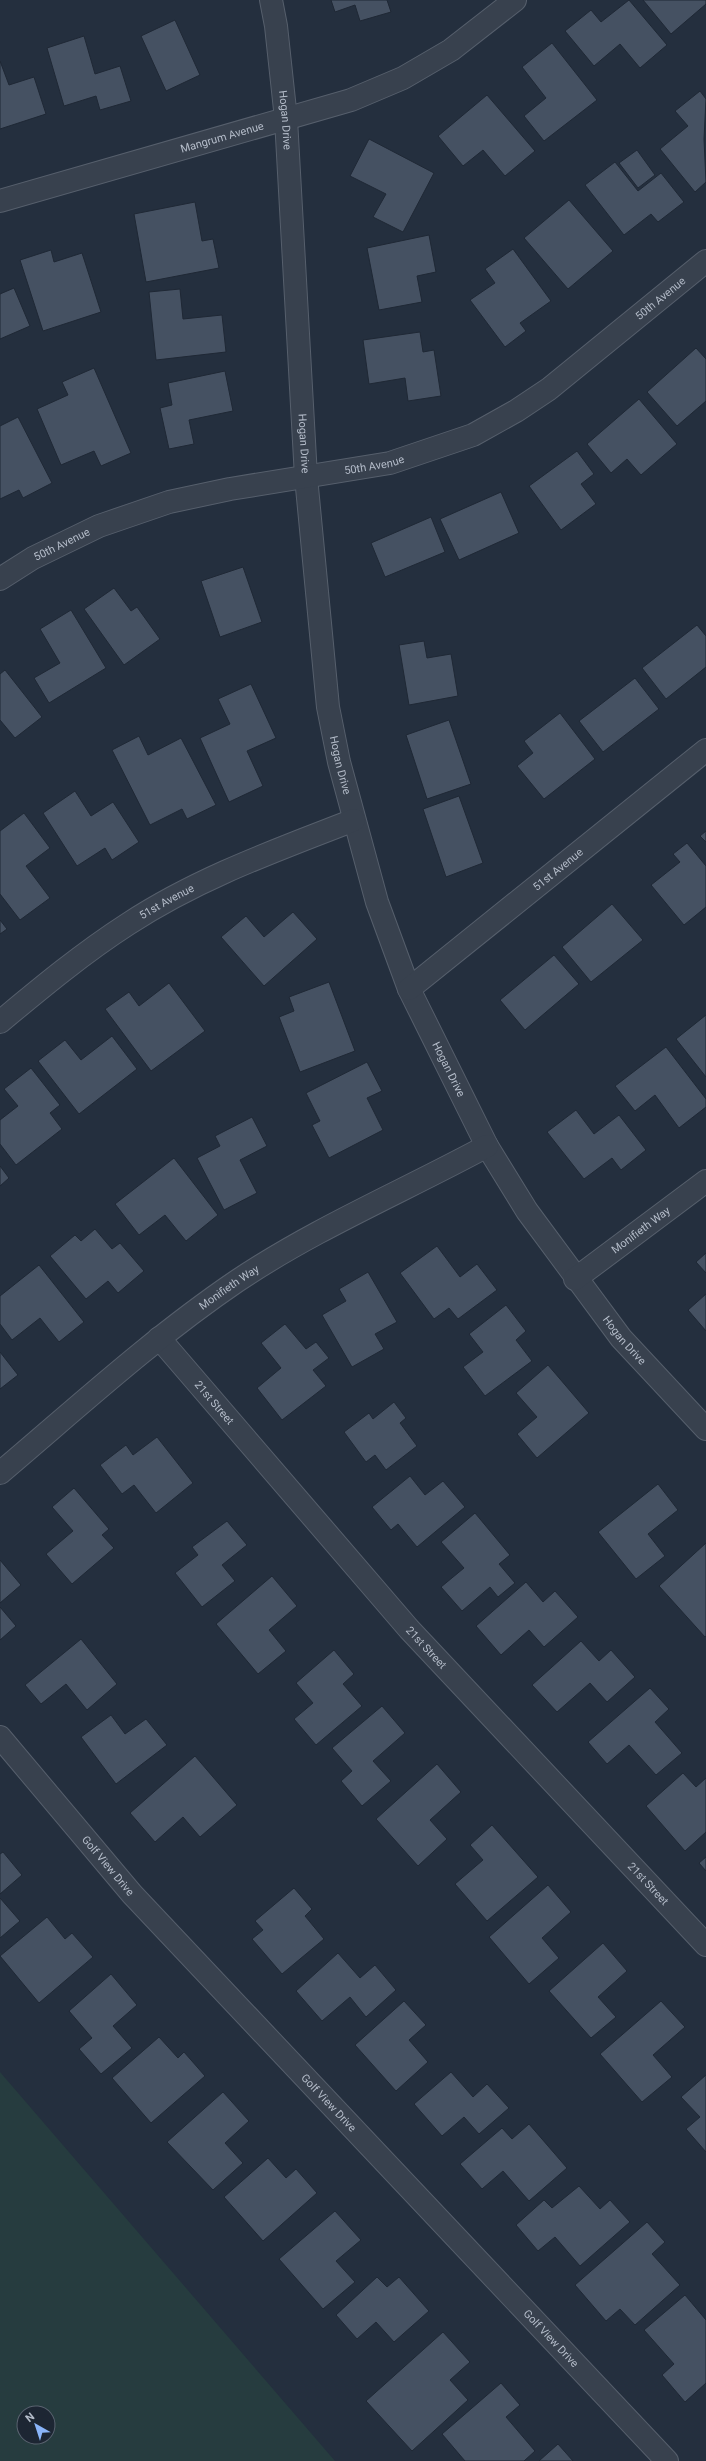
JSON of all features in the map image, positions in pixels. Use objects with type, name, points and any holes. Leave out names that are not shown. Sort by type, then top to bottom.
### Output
[{"type":"street","name":"Hogan Drive","points":[[271,0],[276,26],[286,119],[306,477],[328,707],[354,820],[377,902],[409,989],[487,1146],[527,1211],[575,1279],[621,1338],[706,1429]]},
{"type":"street","name":"Mangrum Avenue","points":[[0,201],[351,100],[403,78],[451,50],[515,0]]},
{"type":"street","name":"50th Avenue","points":[[0,579],[33,558],[99,526],[162,505],[230,489],[390,463],[473,435],[516,411],[549,389],[706,261]]},
{"type":"street","name":"51st Avenue","points":[[409,989],[706,750]]},
{"type":"street","name":"51st Avenue","points":[[0,1022],[69,964],[129,923],[205,881],[354,820]]},
{"type":"street","name":"Monifieth Way","points":[[0,1473],[159,1338],[238,1281],[320,1231],[487,1146]]},
{"type":"street","name":"Monifieth Way","points":[[575,1279],[706,1181]]},
{"type":"street","name":"21st Street","points":[[159,1338],[409,1630],[706,1944]]},
{"type":"street","name":"Golf View Drive","points":[[0,1737],[137,1899],[667,2461]]},
{"type":"green space","points":[[0,2072],[335,2461],[0,2461]]},
{"type":"building","points":[[331,0],[387,0],[391,12],[360,21],[355,5],[335,12]]},
{"type":"building","points":[[629,0],[667,45],[640,68],[620,44],[594,66],[565,31],[591,10],[601,22]]},
{"type":"building","points":[[643,0],[706,0],[706,4],[671,34]]},
{"type":"building","points":[[175,20],[200,75],[166,91],[141,36]]},
{"type":"building","points":[[84,36],[95,74],[120,66],[131,101],[100,110],[96,96],[64,106],[47,48]]},
{"type":"building","points":[[552,43],[597,100],[544,141],[524,116],[546,98],[522,67]]},
{"type":"building","points":[[0,61],[9,85],[34,77],[46,114],[0,129]]},
{"type":"building","points":[[700,91],[706,99],[704,139],[706,182],[695,192],[660,149],[688,126],[675,111]]},
{"type":"building","points":[[487,95],[535,151],[505,176],[483,150],[463,166],[438,136]]},
{"type":"building","points":[[369,139],[434,173],[403,232],[373,217],[386,194],[350,176]]},
{"type":"building","points":[[637,150],[655,175],[638,188],[619,163]]},
{"type":"building","points":[[615,162],[638,191],[661,173],[684,202],[658,222],[651,214],[624,235],[585,185]]},
{"type":"building","points":[[569,200],[613,251],[568,289],[524,238]]},
{"type":"building","points":[[195,202],[202,241],[213,239],[219,268],[146,282],[134,214]]},
{"type":"building","points":[[429,235],[436,272],[417,276],[422,302],[379,310],[367,248]]},
{"type":"building","points":[[513,249],[551,301],[520,323],[526,331],[505,347],[470,300],[495,283],[485,269]]},
{"type":"building","points":[[51,250],[54,262],[82,253],[101,312],[43,331],[20,260]]},
{"type":"building","points":[[14,288],[30,326],[0,339],[0,294]]},
{"type":"building","points":[[180,289],[183,319],[222,315],[226,352],[156,360],[149,292]]},
{"type":"building","points":[[420,332],[423,352],[434,350],[441,396],[408,401],[405,378],[369,384],[363,340]]},
{"type":"building","points":[[696,348],[706,359],[706,401],[677,426],[647,392]]},
{"type":"building","points":[[94,368],[131,453],[101,466],[94,451],[61,465],[37,409],[68,395],[62,382]]},
{"type":"building","points":[[225,371],[233,411],[189,420],[194,444],[169,449],[160,408],[172,405],[168,383]]},
{"type":"building","points":[[639,399],[677,444],[641,475],[627,459],[611,473],[587,444]]},
{"type":"building","points":[[18,417],[52,483],[23,498],[19,490],[0,499],[0,426]]},
{"type":"building","points":[[577,451],[594,474],[581,484],[596,504],[561,530],[529,486]]},
{"type":"building","points":[[501,492],[519,533],[459,560],[440,519]]},
{"type":"building","points":[[431,517],[445,552],[385,577],[371,543]]},
{"type":"building","points":[[243,567],[262,622],[220,637],[201,581]]},
{"type":"building","points":[[114,588],[131,611],[137,607],[160,639],[124,665],[84,609]]},
{"type":"building","points":[[71,610],[106,668],[49,703],[34,678],[60,663],[40,629]]},
{"type":"building","points":[[697,625],[706,636],[706,667],[666,699],[642,668]]},
{"type":"building","points":[[424,641],[427,658],[451,654],[458,696],[409,705],[399,645]]},
{"type":"building","points":[[5,670],[42,717],[15,738],[0,720],[0,674]]},
{"type":"building","points":[[635,678],[659,709],[603,752],[579,721]]},
{"type":"building","points":[[251,684],[276,738],[247,751],[263,786],[229,802],[200,738],[230,724],[218,699]]},
{"type":"building","points":[[560,713],[595,759],[544,799],[517,766],[533,753],[524,741]]},
{"type":"building","points":[[449,720],[471,784],[427,799],[406,735]]},
{"type":"building","points":[[139,736],[148,755],[181,738],[216,805],[187,819],[182,809],[150,825],[112,750]]},
{"type":"building","points":[[75,791],[91,816],[113,802],[139,842],[112,860],[105,848],[77,866],[43,813]]},
{"type":"building","points":[[459,796],[483,863],[446,877],[423,809]]},
{"type":"building","points":[[24,813],[50,848],[26,866],[50,898],[20,920],[0,894],[0,831]]},
{"type":"building","points":[[706,831],[706,842],[700,836]]},
{"type":"building","points":[[687,843],[706,866],[706,907],[684,925],[651,885],[680,862],[673,854]]},
{"type":"building","points":[[612,904],[643,940],[591,982],[562,947]]},
{"type":"building","points":[[293,912],[317,939],[264,986],[221,937],[246,916],[264,937]]},
{"type":"building","points":[[0,920],[7,929],[0,934]]},
{"type":"building","points":[[554,955],[579,984],[525,1030],[500,1000]]},
{"type":"building","points":[[329,982],[355,1051],[300,1072],[279,1017],[294,1011],[289,997]]},
{"type":"building","points":[[169,983],[205,1031],[151,1071],[105,1009],[129,992],[139,1006]]},
{"type":"building","points":[[706,1015],[706,1077],[676,1039]]},
{"type":"building","points":[[112,1036],[137,1069],[79,1114],[38,1061],[65,1040],[81,1060]]},
{"type":"building","points":[[666,1047],[706,1099],[706,1107],[679,1128],[655,1095],[635,1111],[615,1086]]},
{"type":"building","points":[[367,1062],[382,1091],[367,1098],[383,1130],[329,1158],[312,1125],[320,1121],[306,1093]]},
{"type":"building","points":[[31,1068],[60,1105],[50,1113],[62,1129],[16,1165],[0,1144],[0,1120],[18,1106],[4,1089]]},
{"type":"building","points":[[576,1110],[594,1134],[619,1115],[646,1150],[621,1170],[612,1158],[584,1179],[547,1132]]},
{"type":"building","points":[[252,1117],[267,1146],[240,1160],[257,1193],[224,1210],[197,1158],[220,1146],[215,1136]]},
{"type":"building","points":[[174,1158],[218,1215],[186,1241],[165,1215],[139,1235],[115,1204]]},
{"type":"building","points":[[0,1166],[9,1178],[0,1186]]},
{"type":"building","points":[[95,1229],[112,1249],[120,1243],[144,1271],[118,1293],[108,1281],[86,1299],[50,1256],[75,1235],[81,1241]]},
{"type":"building","points":[[437,1246],[460,1277],[477,1264],[497,1290],[458,1319],[449,1308],[434,1319],[400,1273]]},
{"type":"building","points":[[706,1253],[706,1273],[696,1262]]},
{"type":"building","points":[[39,1265],[84,1322],[59,1342],[40,1318],[12,1340],[0,1324],[0,1296]]},
{"type":"building","points":[[368,1272],[397,1322],[375,1334],[384,1349],[352,1367],[322,1315],[346,1301],[339,1289]]},
{"type":"building","points":[[706,1294],[706,1331],[688,1310]]},
{"type":"building","points":[[506,1305],[526,1331],[516,1340],[532,1361],[485,1396],[463,1367],[483,1352],[469,1334]]},
{"type":"building","points":[[285,1324],[306,1349],[316,1342],[329,1358],[313,1370],[326,1386],[282,1420],[257,1388],[281,1368],[261,1343]]},
{"type":"building","points":[[0,1352],[18,1375],[0,1389]]},
{"type":"building","points":[[548,1365],[589,1413],[537,1458],[517,1434],[537,1417],[516,1393]]},
{"type":"building","points":[[394,1402],[406,1418],[400,1423],[417,1446],[386,1470],[375,1455],[366,1462],[344,1432],[369,1413],[373,1419]]},
{"type":"building","points":[[157,1437],[193,1483],[156,1513],[134,1485],[122,1494],[100,1465],[126,1445],[133,1455]]},
{"type":"building","points":[[410,1476],[425,1495],[443,1481],[465,1507],[417,1547],[398,1524],[391,1530],[372,1507]]},
{"type":"building","points":[[658,1484],[678,1510],[648,1534],[665,1556],[636,1579],[598,1532]]},
{"type":"building","points":[[74,1488],[109,1529],[102,1535],[114,1548],[72,1584],[46,1554],[73,1531],[52,1507]]},
{"type":"building","points":[[475,1513],[510,1555],[499,1564],[515,1583],[498,1597],[490,1587],[462,1611],[441,1587],[464,1568],[441,1542]]},
{"type":"building","points":[[227,1521],[247,1545],[222,1565],[235,1581],[202,1607],[175,1573],[198,1555],[192,1547]]},
{"type":"building","points":[[706,1543],[706,1636],[705,1637],[659,1586]]},
{"type":"building","points":[[0,1560],[21,1585],[0,1603]]},
{"type":"building","points":[[272,1576],[297,1606],[269,1630],[286,1651],[258,1674],[216,1624]]},
{"type":"building","points":[[526,1582],[543,1602],[555,1591],[578,1617],[544,1647],[529,1630],[501,1655],[476,1626]]},
{"type":"building","points":[[0,1607],[16,1626],[0,1640]]},
{"type":"building","points":[[81,1639],[117,1684],[87,1710],[66,1684],[41,1704],[25,1685]]},
{"type":"building","points":[[581,1641],[599,1661],[611,1650],[635,1677],[607,1702],[590,1683],[557,1712],[532,1685]]},
{"type":"building","points":[[334,1650],[354,1674],[343,1684],[362,1706],[316,1745],[294,1719],[313,1703],[296,1683]]},
{"type":"building","points":[[650,1688],[669,1709],[655,1722],[682,1753],[656,1775],[629,1745],[607,1764],[588,1742]]},
{"type":"building","points":[[382,1706],[405,1733],[373,1761],[391,1781],[362,1806],[341,1781],[352,1771],[332,1748]]},
{"type":"building","points":[[111,1715],[125,1734],[146,1719],[167,1745],[116,1784],[81,1737]]},
{"type":"building","points":[[195,1756],[237,1805],[200,1837],[183,1817],[155,1842],[130,1813]]},
{"type":"building","points":[[437,1764],[461,1792],[430,1820],[447,1839],[418,1866],[376,1819]]},
{"type":"building","points":[[683,1773],[696,1787],[706,1778],[706,1832],[685,1851],[646,1806]]},
{"type":"building","points":[[492,1825],[538,1877],[487,1921],[455,1884],[483,1860],[470,1845]]},
{"type":"building","points":[[3,1852],[22,1875],[0,1894],[0,1854]]},
{"type":"building","points":[[706,1857],[706,1871],[699,1863]]},
{"type":"building","points":[[548,1885],[571,1912],[542,1938],[559,1958],[529,1984],[489,1937]]},
{"type":"building","points":[[294,1888],[312,1909],[305,1916],[324,1939],[282,1974],[252,1939],[263,1930],[255,1921]]},
{"type":"building","points":[[0,1898],[20,1921],[0,1938]]},
{"type":"building","points":[[47,1917],[65,1939],[72,1933],[93,1957],[39,2003],[0,1956]]},
{"type":"building","points":[[603,1943],[627,1971],[598,1997],[616,2017],[591,2038],[549,1991]]},
{"type":"building","points":[[338,1953],[360,1978],[375,1965],[396,1990],[366,2017],[350,1997],[322,2021],[296,1991]]},
{"type":"building","points":[[111,1974],[137,2005],[113,2026],[132,2048],[101,2074],[79,2049],[92,2038],[69,2011]]},
{"type":"building","points":[[404,2001],[426,2025],[409,2040],[428,2062],[396,2091],[355,2045]]},
{"type":"building","points":[[661,2001],[685,2027],[653,2055],[672,2077],[642,2102],[600,2054]]},
{"type":"building","points":[[159,2037],[178,2058],[184,2052],[205,2076],[151,2123],[112,2078]]},
{"type":"building","points":[[451,2072],[473,2097],[487,2084],[509,2108],[479,2134],[464,2117],[442,2136],[414,2104]]},
{"type":"building","points":[[706,2075],[706,2152],[686,2129],[700,2117],[681,2097]]},
{"type":"building","points":[[223,2092],[249,2121],[225,2143],[243,2163],[213,2190],[167,2142]]},
{"type":"building","points":[[529,2124],[567,2168],[529,2201],[503,2171],[482,2189],[460,2164],[502,2128],[512,2139]]},
{"type":"building","points":[[268,2158],[286,2178],[296,2169],[317,2193],[263,2241],[224,2197]]},
{"type":"building","points":[[579,2186],[600,2209],[610,2200],[630,2222],[580,2266],[555,2237],[538,2251],[516,2225],[544,2200],[552,2208]]},
{"type":"building","points":[[335,2211],[361,2240],[336,2261],[355,2282],[323,2309],[279,2259]]},
{"type":"building","points":[[647,2222],[665,2242],[652,2254],[680,2285],[635,2325],[620,2309],[606,2321],[575,2285]]},
{"type":"building","points":[[377,2277],[387,2287],[399,2277],[429,2311],[394,2342],[376,2322],[357,2339],[336,2315]]},
{"type":"building","points":[[685,2295],[706,2320],[706,2383],[685,2402],[662,2375],[674,2364],[644,2330]]},
{"type":"building","points":[[443,2332],[470,2362],[450,2380],[468,2400],[412,2451],[366,2401]]},
{"type":"building","points":[[501,2383],[520,2405],[506,2417],[535,2451],[524,2461],[465,2461],[442,2434]]},
{"type":"building","points":[[558,2444],[573,2461],[539,2461]]}]
